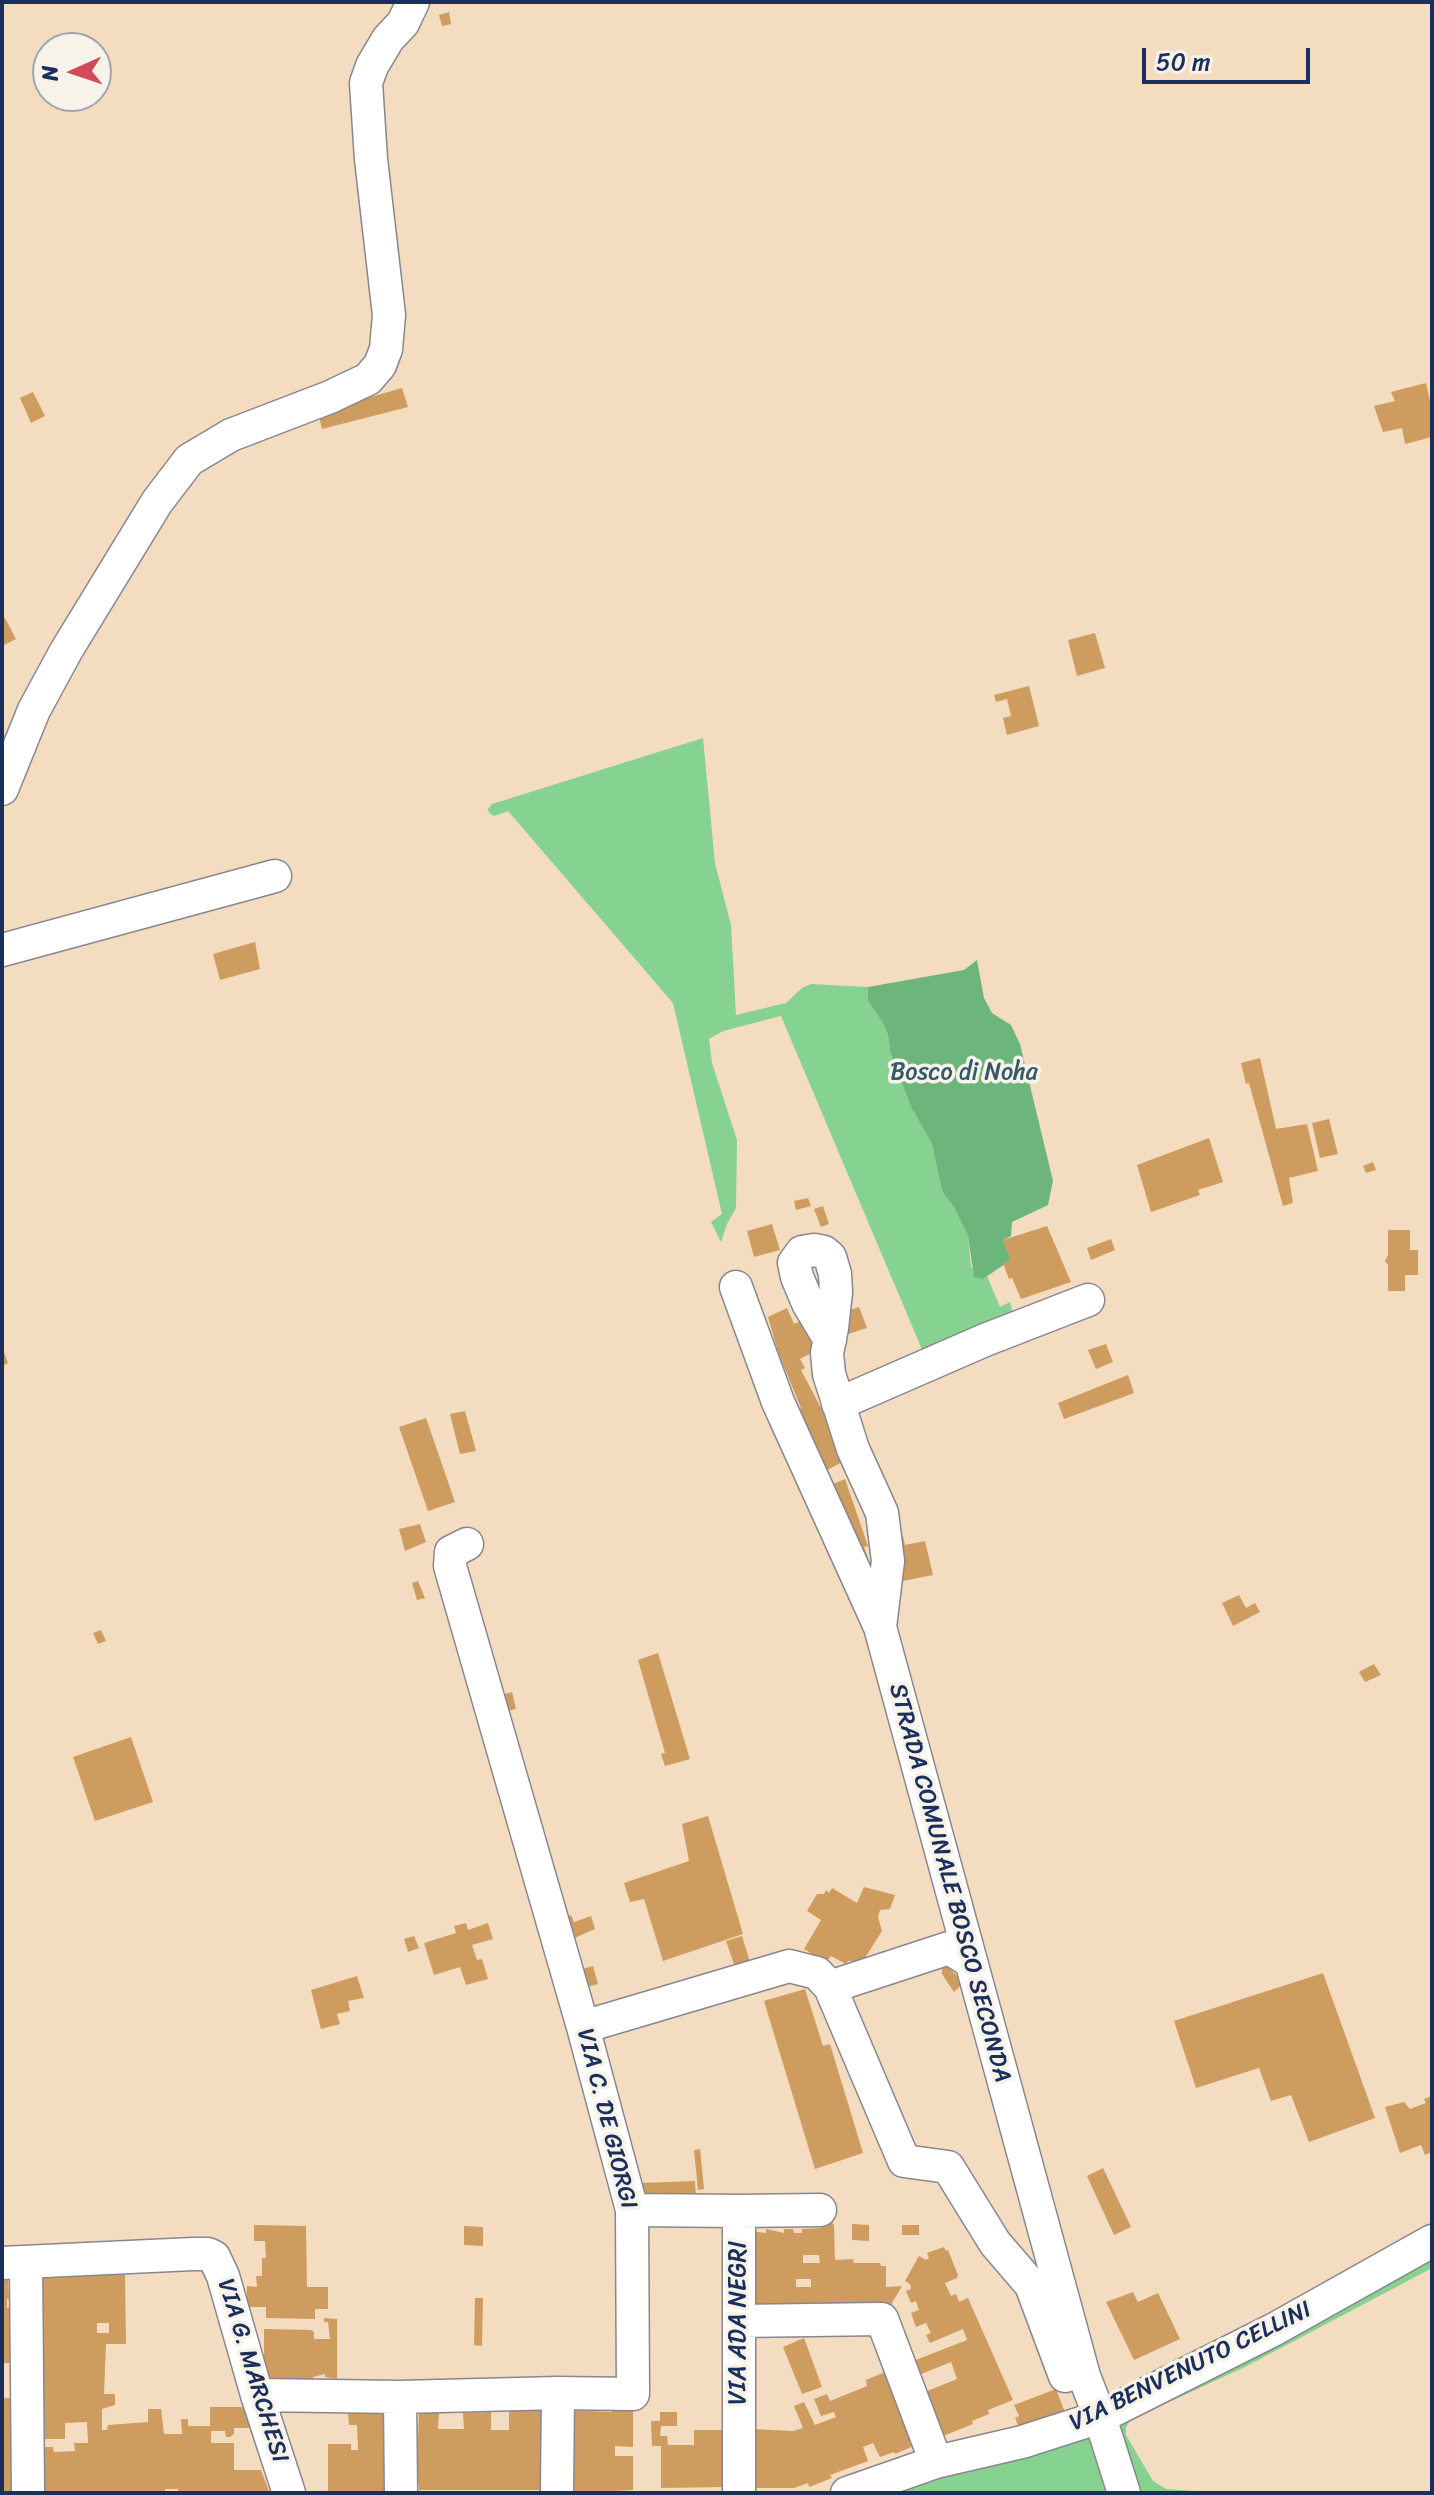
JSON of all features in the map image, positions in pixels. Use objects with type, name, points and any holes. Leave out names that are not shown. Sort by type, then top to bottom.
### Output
[{"type":"street","points":[[2,789],[34,710],[66,651],[157,502],[189,460],[231,435],[356,385],[368,379],[380,365],[386,349],[389,315],[371,159],[366,83],[372,66],[388,39],[403,23],[413,2]]},
{"type":"street","points":[[2,950],[275,876]]},
{"type":"street","name":"STRADA COMUNALE BOSCO SECONDA","points":[[736,1287],[778,1402],[880,1627],[1084,2376],[1091,2420],[1124,2493]]},
{"type":"street","points":[[838,1404],[1073,1315]]},
{"type":"street","points":[[830,1340],[827,1353],[829,1374],[853,1449],[882,1513],[887,1535],[886,1591],[880,1627]]},
{"type":"street","name":"VIA C. DE GIORGI","points":[[257,2395],[633,2394],[632,2210],[583,2027],[450,1566],[451,1552],[467,1544]]},
{"type":"street","points":[[830,1987],[949,1948],[971,1962]]},
{"type":"street","points":[[583,2027],[789,1966],[817,1973],[830,1987],[904,2161],[948,2167],[995,2243],[1031,2285],[1091,2420]]},
{"type":"street","name":"VIA ADA NEGRI","points":[[632,2210],[739,2211],[739,2493]]},
{"type":"street","points":[[739,2211],[820,2210]]},
{"type":"street","name":"VIA BENVENUTO CELLINI","points":[[847,2493],[936,2462],[1022,2442],[1091,2420],[1273,2330],[1432,2241]]},
{"type":"street","name":"VIA G. MARCHESI","points":[[14,2263],[208,2254],[218,2262],[289,2493]]},
{"type":"street","points":[[14,2263],[28,2493]]},
{"type":"street","points":[[739,2321],[882,2319],[936,2462]]},
{"type":"street","points":[[557,2493],[558,2393]]},
{"type":"street","points":[[400,2397],[401,2493]]},
{"type":"green space","points":[[703,738],[715,863],[731,925],[736,1015],[786,1003],[811,984],[868,987],[868,1001],[888,1035],[890,1052],[911,1107],[932,1144],[942,1191],[968,1236],[971,1267],[983,1279],[987,1276],[1000,1307],[1010,1302],[1015,1322],[926,1359],[781,1016],[723,1031],[709,1039],[712,1063],[737,1140],[736,1208],[721,1242],[711,1222],[722,1214],[673,1003],[508,811],[494,816],[489,813],[492,804]]},
{"type":"green space","name":"Bosco di Noha","points":[[977,960],[984,998],[992,1013],[1011,1025],[1020,1044],[1053,1181],[1048,1205],[1012,1222],[1011,1236],[1003,1240],[1011,1260],[983,1279],[974,1277],[968,1236],[942,1191],[932,1144],[911,1107],[890,1052],[883,1023],[868,1001],[868,987],[964,970]]},
{"type":"green space","points":[[1432,2251],[1432,2268],[1245,2367],[1130,2420],[1126,2435],[1153,2481],[1166,2489],[1224,2493],[1139,2493],[1117,2421]]},
{"type":"green space","points":[[1082,2434],[1091,2435],[1110,2493],[896,2493]]},
{"type":"building","points":[[449,12],[451,24],[442,26],[439,15]]},
{"type":"building","points":[[1426,383],[1432,409],[1432,437],[1405,444],[1402,428],[1383,432],[1374,406],[1395,401],[1391,392]]},
{"type":"building","points":[[402,388],[408,407],[322,429],[318,412]]},
{"type":"building","points":[[33,392],[45,416],[31,423],[20,398]]},
{"type":"building","points":[[5,618],[16,639],[2,646],[2,619]]},
{"type":"building","points":[[1095,633],[1105,668],[1077,676],[1068,640]]},
{"type":"building","points":[[1029,686],[1039,726],[1007,735],[1003,718],[1011,716],[1007,699],[996,702],[994,695]]},
{"type":"building","points":[[255,942],[260,969],[220,980],[213,954]]},
{"type":"building","points":[[1260,1058],[1276,1129],[1307,1124],[1318,1171],[1289,1178],[1293,1203],[1283,1206],[1241,1063]]},
{"type":"building","points":[[1329,1119],[1338,1154],[1320,1158],[1312,1123]]},
{"type":"building","points":[[1209,1138],[1223,1182],[1198,1190],[1200,1195],[1151,1212],[1137,1165]]},
{"type":"building","points":[[1373,1162],[1376,1170],[1366,1173],[1363,1166]]},
{"type":"building","points":[[808,1198],[811,1206],[796,1210],[794,1201]]},
{"type":"building","points":[[823,1206],[829,1224],[821,1227],[814,1209]]},
{"type":"building","points":[[772,1224],[780,1250],[754,1257],[747,1231]]},
{"type":"building","points":[[1047,1226],[1071,1282],[1021,1299],[1003,1263],[1011,1260],[1003,1240]]},
{"type":"building","points":[[1388,1230],[1410,1230],[1410,1250],[1418,1250],[1418,1275],[1405,1275],[1405,1291],[1388,1291],[1388,1265],[1385,1261],[1388,1255]]},
{"type":"building","points":[[1111,1239],[1115,1250],[1091,1260],[1087,1248]]},
{"type":"building","points":[[859,1307],[867,1328],[848,1334],[844,1312]]},
{"type":"building","points":[[787,1308],[794,1324],[806,1318],[822,1347],[800,1359],[805,1368],[801,1370],[848,1459],[827,1470],[794,1412],[801,1408],[778,1352],[768,1317]]},
{"type":"building","points":[[1106,1344],[1113,1362],[1096,1369],[1088,1350]]},
{"type":"building","points":[[2,1347],[8,1363],[2,1366]]},
{"type":"building","points":[[1128,1375],[1134,1393],[1064,1419],[1058,1403]]},
{"type":"building","points":[[465,1411],[476,1451],[460,1454],[450,1414]]},
{"type":"building","points":[[426,1418],[455,1502],[428,1511],[399,1427]]},
{"type":"building","points":[[845,1479],[868,1546],[864,1547],[868,1558],[862,1561],[833,1484]]},
{"type":"building","points":[[420,1524],[426,1542],[405,1551],[399,1529]]},
{"type":"building","points":[[903,1536],[905,1545],[925,1541],[933,1575],[903,1581],[895,1537]]},
{"type":"building","points":[[418,1581],[425,1598],[417,1600],[412,1583]]},
{"type":"building","points":[[1239,1595],[1246,1608],[1255,1603],[1260,1612],[1233,1626],[1222,1603]]},
{"type":"building","points":[[101,1630],[106,1641],[98,1644],[93,1633]]},
{"type":"building","points":[[658,1653],[690,1759],[665,1766],[661,1754],[665,1753],[638,1660]]},
{"type":"building","points":[[1374,1664],[1381,1675],[1365,1682],[1359,1672]]},
{"type":"building","points":[[512,1692],[516,1709],[503,1712],[498,1696]]},
{"type":"building","points":[[131,1737],[153,1802],[95,1821],[73,1757]]},
{"type":"building","points":[[708,1816],[743,1934],[663,1961],[644,1899],[630,1902],[624,1883],[689,1861],[682,1824]]},
{"type":"building","points":[[864,1887],[895,1895],[890,1909],[880,1910],[878,1917],[882,1931],[863,1961],[848,1961],[846,1964],[831,1956],[826,1962],[804,1949],[821,1920],[807,1911],[817,1894],[824,1894],[826,1890],[829,1893],[832,1888],[857,1903]]},
{"type":"building","points":[[571,1915],[574,1922],[591,1916],[595,1929],[570,1940],[563,1918]]},
{"type":"building","points":[[466,1923],[468,1930],[488,1923],[493,1939],[472,1945],[477,1960],[482,1959],[488,1979],[466,1985],[460,1967],[434,1975],[424,1943],[456,1933],[454,1926]]},
{"type":"building","points":[[414,1936],[419,1948],[408,1952],[404,1939]]},
{"type":"building","points":[[742,1936],[751,1965],[736,1970],[726,1941]]},
{"type":"building","points":[[946,1965],[964,1983],[954,1992],[942,1974],[942,1967]]},
{"type":"building","points":[[593,1966],[598,1984],[584,1988],[579,1970]]},
{"type":"building","points":[[1323,1973],[1375,2118],[1309,2142],[1291,2095],[1271,2101],[1259,2068],[1196,2088],[1174,2021]]},
{"type":"building","points":[[357,1976],[364,1998],[348,2001],[350,2011],[337,2014],[340,2024],[321,2029],[311,1990]]},
{"type":"building","points":[[805,1989],[823,2046],[830,2044],[863,2153],[815,2169],[764,2001]]},
{"type":"building","points":[[1432,2096],[1432,2152],[1425,2155],[1421,2145],[1400,2153],[1385,2107],[1404,2102],[1410,2109],[1426,2103],[1424,2099]]},
{"type":"building","points":[[700,2149],[704,2189],[698,2190],[694,2150]]},
{"type":"building","points":[[1103,2168],[1131,2227],[1114,2235],[1087,2176]]},
{"type":"building","points":[[695,2181],[696,2198],[645,2199],[640,2183]]},
{"type":"building","points":[[821,2222],[832,2222],[834,2225],[835,2260],[853,2259],[854,2263],[880,2263],[886,2266],[886,2287],[902,2286],[889,2308],[754,2309],[750,2231],[766,2233],[766,2229],[784,2233],[784,2229],[793,2229],[794,2233],[802,2233],[802,2229],[821,2228]],"holes":[[[803,2255],[819,2255],[820,2263],[803,2263]],[[796,2279],[811,2279],[811,2287],[796,2287]]]},
{"type":"building","points":[[852,2224],[869,2225],[869,2241],[852,2240]]},
{"type":"building","points":[[254,2225],[306,2226],[307,2287],[328,2287],[328,2309],[315,2309],[315,2319],[266,2318],[266,2307],[246,2307],[247,2286],[257,2287],[256,2276],[262,2276],[262,2258],[266,2258],[265,2241],[254,2241]]},
{"type":"building","points":[[902,2225],[919,2225],[919,2235],[902,2235]]},
{"type":"building","points":[[464,2226],[483,2227],[483,2246],[464,2245]]},
{"type":"building","points":[[944,2247],[958,2275],[945,2283],[951,2296],[956,2294],[959,2302],[968,2298],[1013,2400],[988,2410],[989,2414],[972,2421],[973,2424],[938,2438],[920,2394],[957,2379],[951,2362],[914,2377],[908,2363],[967,2340],[963,2329],[930,2343],[926,2335],[931,2333],[926,2323],[916,2327],[911,2313],[919,2310],[916,2301],[911,2303],[906,2291],[911,2289],[910,2284],[905,2281],[919,2256],[926,2260],[929,2258],[927,2253]]},
{"type":"building","points":[[40,2273],[125,2275],[126,2344],[106,2344],[104,2394],[115,2394],[115,2405],[102,2409],[102,2430],[107,2430],[108,2425],[148,2422],[148,2409],[161,2409],[164,2434],[182,2434],[181,2419],[188,2419],[188,2426],[210,2426],[210,2407],[244,2407],[252,2425],[249,2428],[234,2428],[234,2434],[230,2437],[226,2437],[225,2431],[211,2431],[211,2443],[234,2443],[234,2470],[261,2470],[269,2491],[178,2492],[178,2489],[165,2489],[156,2493],[41,2493],[41,2447],[53,2447],[54,2452],[75,2451],[74,2443],[88,2443],[87,2422],[65,2423],[65,2439],[43,2439]],"holes":[[[97,2323],[109,2323],[109,2333],[97,2333]]]},
{"type":"building","points":[[2,2278],[8,2278],[7,2308],[13,2307],[13,2363],[2,2363]]},
{"type":"building","points":[[1133,2292],[1138,2302],[1158,2293],[1180,2339],[1134,2360],[1106,2302]]},
{"type":"building","points":[[475,2298],[483,2298],[482,2346],[474,2345]]},
{"type":"building","points":[[324,2318],[337,2319],[337,2379],[325,2377],[325,2374],[313,2377],[313,2380],[270,2379],[264,2358],[264,2329],[311,2330],[314,2339],[330,2339],[328,2322],[324,2322]]},
{"type":"building","points":[[804,2338],[822,2387],[802,2394],[783,2347]]},
{"type":"building","points":[[885,2372],[916,2445],[880,2457],[873,2443],[863,2447],[868,2461],[830,2475],[832,2478],[809,2487],[808,2483],[794,2488],[755,2488],[753,2429],[793,2431],[803,2428],[794,2406],[804,2402],[815,2425],[836,2417],[834,2412],[821,2416],[814,2399],[827,2394],[830,2401],[867,2386],[866,2380]]},
{"type":"building","points":[[1056,2389],[1066,2415],[1021,2432],[1014,2405]]},
{"type":"building","points":[[2,2398],[14,2398],[11,2492],[2,2492]]},
{"type":"building","points":[[612,2409],[633,2409],[633,2447],[615,2446],[615,2456],[633,2456],[633,2490],[572,2493],[570,2410],[612,2412]]},
{"type":"building","points":[[545,2410],[545,2490],[419,2490],[419,2485],[416,2485],[419,2413],[439,2412],[438,2429],[464,2429],[463,2413],[491,2412],[491,2430],[509,2430],[509,2411]]},
{"type":"building","points":[[660,2412],[677,2412],[677,2426],[661,2426],[660,2436],[667,2436],[668,2445],[694,2445],[694,2430],[727,2430],[727,2487],[661,2488],[661,2446],[652,2446],[651,2421],[660,2421]]},
{"type":"building","points":[[348,2413],[386,2413],[386,2492],[328,2491],[328,2444],[351,2444],[351,2450],[358,2450],[357,2425],[349,2425]]}]
